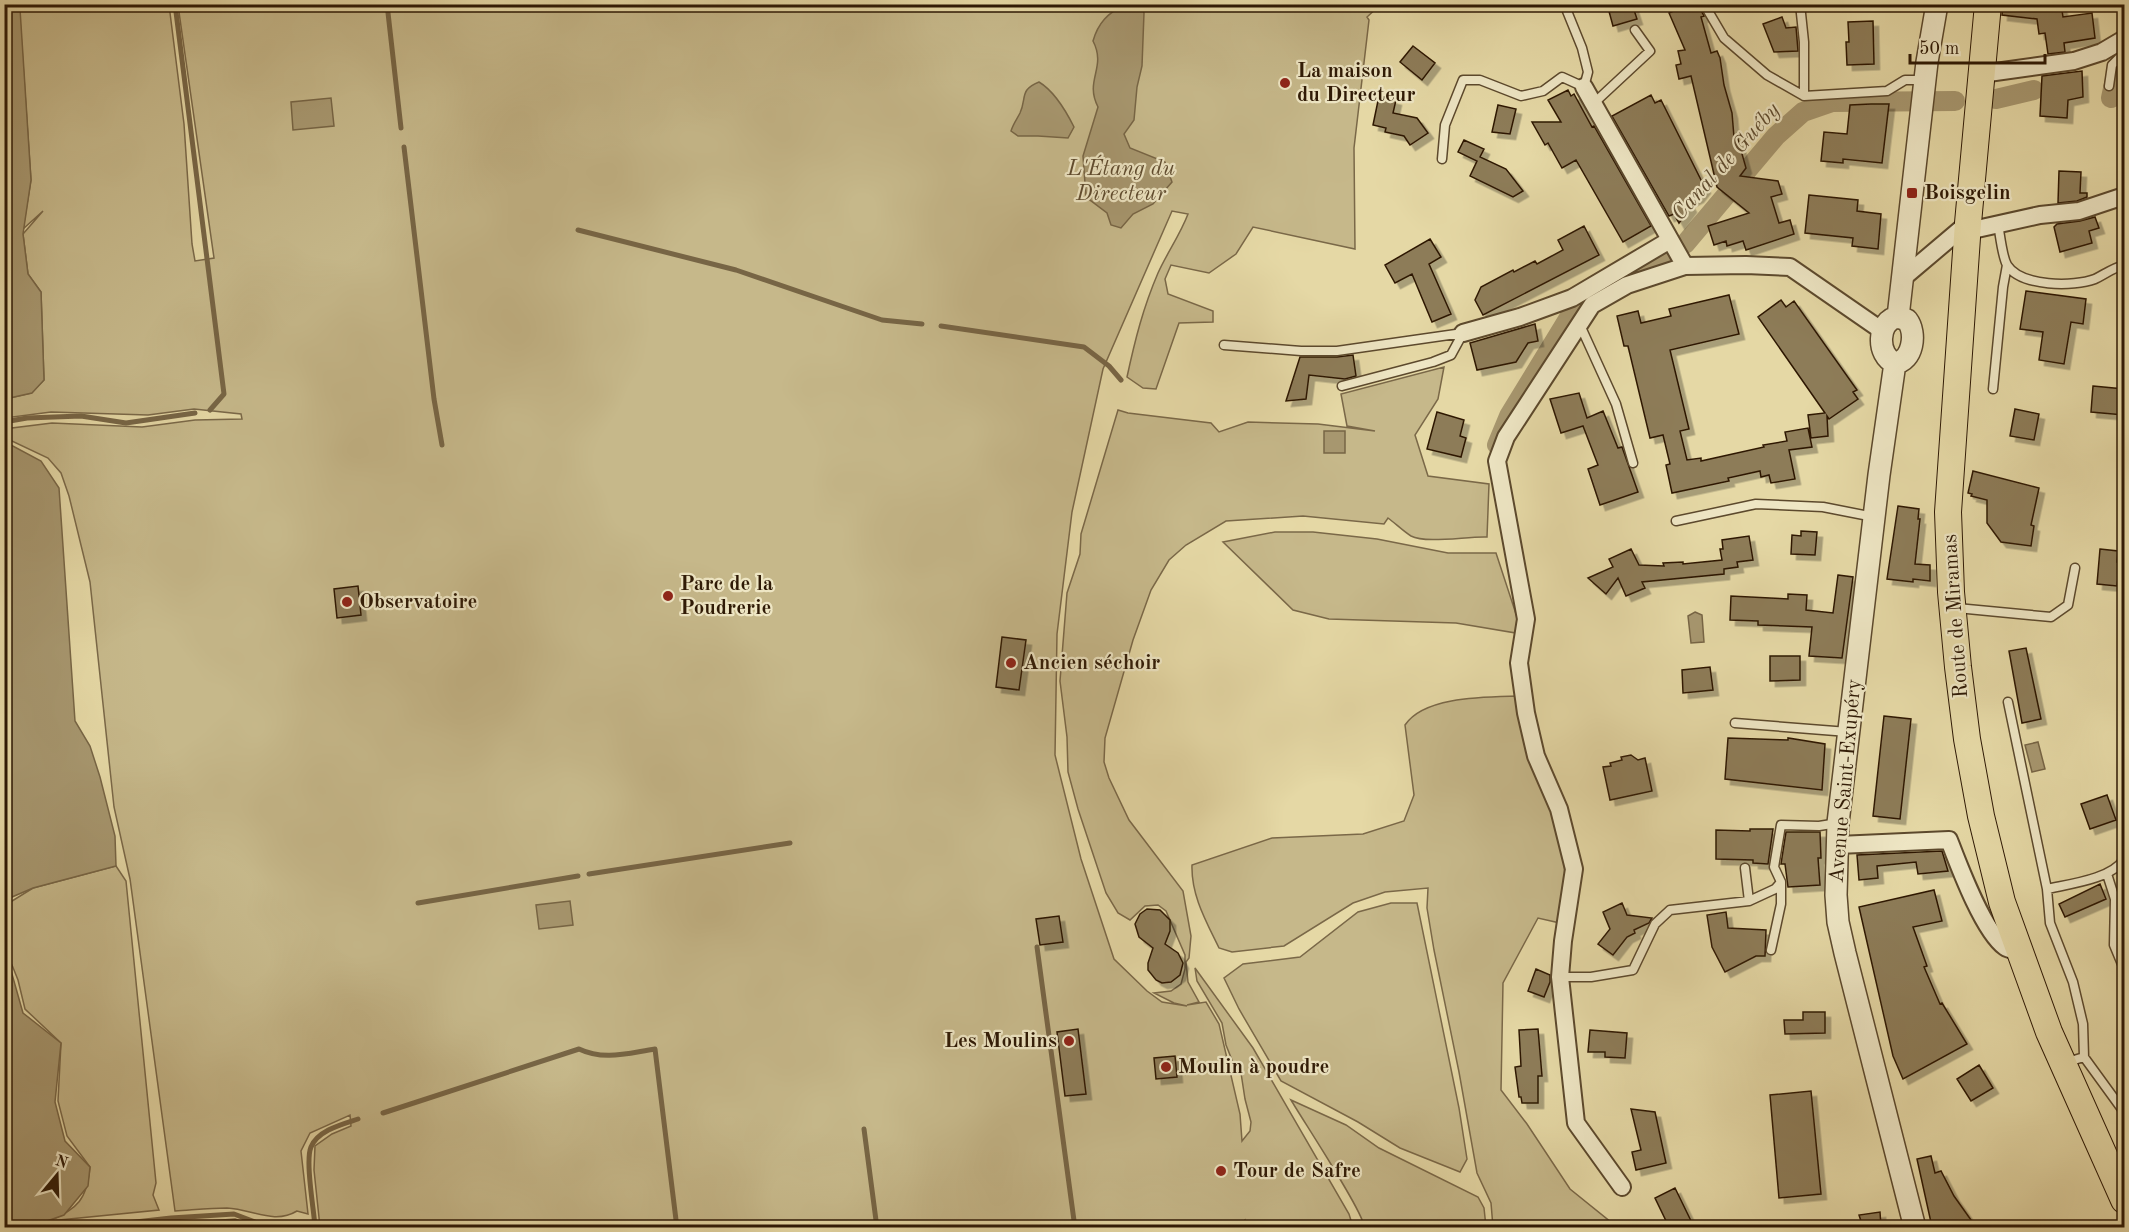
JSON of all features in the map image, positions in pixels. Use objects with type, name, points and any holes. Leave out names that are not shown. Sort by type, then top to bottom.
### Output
[{"type":"main road","name":"Route de Miramas","points":[[1988,4],[1968,227],[1948,512],[1953,607],[1967,739],[2002,902],[2019,951],[2074,1060],[2124,1200]]},
{"type":"street","points":[[1622,1187],[1576,1123],[1560,977],[1574,869],[1559,809],[1536,756],[1526,713],[1519,663],[1526,619],[1497,461],[1506,437],[1592,305],[1627,285],[1685,266],[1790,267],[1891,325],[1907,320],[1912,332],[1910,353],[1904,360],[1895,363],[1890,361],[1881,348],[1891,325],[1903,278],[1925,80],[1937,4]]},
{"type":"street","points":[[1982,74],[2074,61],[2102,52],[2124,39]]},
{"type":"street","points":[[1584,87],[1685,266]]},
{"type":"street","points":[[1903,278],[1968,227],[2079,211],[2124,196]]},
{"type":"street","points":[[1463,333],[1520,317],[1572,298],[1670,240]]},
{"type":"street","name":"Avenue Saint-Exupéry","points":[[1895,363],[1874,517],[1838,823],[1836,895],[1838,922],[1915,1227]]},
{"type":"street","points":[[1838,845],[1949,840],[1970,892],[1991,930],[2006,948],[2019,951]]},
{"type":"lane","points":[[1704,4],[1724,38],[1767,75],[1804,96],[1887,91],[1905,80],[1925,80]]},
{"type":"lane","points":[[1800,4],[1804,42],[1804,96]]},
{"type":"lane","points":[[1442,159],[1445,125],[1463,80],[1480,80],[1521,96],[1542,91],[1562,77],[1584,87],[1588,72],[1582,48],[1567,11]]},
{"type":"lane","points":[[1593,104],[1650,51],[1635,30]]},
{"type":"lane","points":[[2109,86],[2112,65],[2124,53]]},
{"type":"lane","points":[[1993,389],[2007,265],[1998,224]]},
{"type":"lane","points":[[2007,265],[2020,277],[2048,283],[2074,284],[2095,278],[2124,265]]},
{"type":"lane","points":[[1579,325],[1616,404],[1634,463]]},
{"type":"lane","points":[[1224,345],[1301,351],[1337,351],[1463,333]]},
{"type":"lane","points":[[1342,386],[1433,362],[1451,355],[1463,333]]},
{"type":"lane","points":[[1676,521],[1756,504],[1823,507],[1874,517]]},
{"type":"lane","points":[[1953,607],[2051,617],[2068,605],[2075,568]]},
{"type":"lane","points":[[2008,702],[2047,890],[2050,923],[2073,982],[2084,1024],[2074,1060],[2124,1112]]},
{"type":"lane","points":[[1735,723],[1850,732]]},
{"type":"lane","points":[[1771,950],[1781,904],[1780,882],[1774,867],[1781,825],[1819,826],[1838,823]]},
{"type":"lane","points":[[2047,890],[2107,874],[2124,859]]},
{"type":"lane","points":[[1745,868],[1749,901]]},
{"type":"lane","points":[[2107,874],[2115,899],[2114,945],[2124,969]]},
{"type":"lane","points":[[1560,977],[1591,977],[1632,970],[1655,924],[1670,910],[1749,901],[1775,889],[1780,882]]},
{"type":"shaded area","name":"Parc de la Poudrerie","points":[[19,5],[169,5],[184,124],[195,261],[214,258],[178,5],[1380,5],[1367,17],[1369,20],[1354,148],[1355,249],[1253,227],[1236,254],[1209,273],[1171,265],[1165,279],[1168,294],[1213,311],[1213,322],[1179,323],[1156,389],[1143,388],[1127,377],[1140,324],[1153,286],[1188,214],[1172,211],[1103,369],[1072,512],[1057,634],[1055,755],[1081,859],[1114,959],[1147,991],[1162,1002],[1187,1006],[1174,1003],[1154,993],[1171,991],[1181,984],[1185,969],[1185,955],[1166,911],[1158,905],[1145,906],[1130,920],[1118,913],[1106,893],[1068,772],[1067,737],[1060,681],[1067,593],[1080,554],[1081,534],[1118,410],[1211,423],[1219,432],[1248,422],[1318,424],[1375,431],[1347,426],[1341,394],[1444,367],[1438,399],[1415,435],[1428,476],[1489,484],[1487,537],[1437,540],[1418,538],[1408,534],[1388,518],[1384,524],[1303,516],[1226,521],[1186,545],[1169,560],[1151,590],[1133,640],[1105,738],[1104,762],[1129,820],[1183,891],[1191,936],[1189,958],[1186,962],[1188,982],[1199,1002],[1187,1005],[1206,1002],[1219,1024],[1240,1114],[1242,1141],[1250,1131],[1251,1122],[1241,1073],[1234,1065],[1226,1045],[1222,1023],[1197,981],[1195,968],[1253,1048],[1349,1214],[1353,1227],[1247,1227],[1245,1220],[1238,1228],[320,1227],[314,1170],[315,1146],[332,1134],[351,1126],[350,1115],[310,1133],[301,1151],[308,1214],[297,1211],[280,1217],[227,1208],[175,1211],[130,879],[114,807],[90,582],[69,496],[61,473],[48,458],[12,441],[5,441],[4,429],[52,423],[142,427],[195,420],[242,419],[241,414],[194,409],[148,415],[51,412],[5,418],[5,399],[31,393],[44,380],[41,292],[28,274],[23,234],[43,211],[23,229],[31,180]]},
{"type":"shaded area","points":[[1275,532],[1313,532],[1377,539],[1448,553],[1496,553],[1517,617],[1516,633],[1456,623],[1329,619],[1293,610],[1223,542]]},
{"type":"shaded area","points":[[1518,696],[1564,857],[1566,901],[1560,923],[1538,918],[1503,983],[1501,1090],[1527,1124],[1570,1189],[1611,1222],[1622,1227],[1493,1227],[1491,1203],[1477,1173],[1434,950],[1427,908],[1428,888],[1385,892],[1353,903],[1284,946],[1232,952],[1219,948],[1200,908],[1194,887],[1192,865],[1272,838],[1363,834],[1404,821],[1414,795],[1405,725],[1414,715],[1426,708],[1457,700]]},
{"type":"shaded area","points":[[116,866],[126,881],[156,1183],[153,1195],[159,1210],[49,1221],[67,1212],[79,1202],[89,1178],[90,1167],[67,1136],[58,1101],[61,1043],[25,1009],[18,980],[5,955],[4,906],[33,888]]},
{"type":"shaded area","points":[[1391,903],[1417,903],[1459,1108],[1467,1159],[1460,1172],[1400,1148],[1358,1122],[1281,1081],[1239,1009],[1224,978],[1243,964],[1300,957],[1358,912]]},
{"type":"shaded area","points":[[1291,1100],[1346,1125],[1379,1148],[1478,1197],[1484,1208],[1486,1227],[1364,1227],[1355,1204]]},
{"type":"shaded area","points":[[235,1219],[256,1227],[172,1227],[171,1224]]},
{"type":"water","points":[[4,5],[19,5],[20,9],[31,180],[23,234],[28,274],[41,292],[44,380],[32,393],[5,399]]},
{"type":"water","name":"L'Étang du Directeur","points":[[1124,5],[1142,5],[1144,13],[1142,66],[1137,87],[1134,120],[1124,134],[1130,148],[1165,162],[1172,182],[1153,204],[1133,214],[1121,228],[1111,225],[1107,213],[1086,197],[1083,156],[1098,107],[1093,89],[1098,59],[1093,41],[1104,19]]},
{"type":"water","name":"L'Étang du Directeur","points":[[1039,82],[1055,96],[1071,121],[1074,127],[1068,138],[1018,136],[1011,131],[1022,108],[1026,91]]},
{"type":"water","points":[[331,98],[334,126],[293,130],[291,102]]},
{"type":"water","points":[[1324,431],[1345,431],[1345,453],[1324,453]]},
{"type":"water","points":[[5,445],[11,445],[41,461],[59,488],[75,721],[90,746],[100,777],[115,836],[116,866],[33,888],[5,900]]},
{"type":"water","points":[[1695,612],[1702,615],[1704,642],[1691,643],[1688,616]]},
{"type":"water","points":[[2038,742],[2045,769],[2032,772],[2025,745]]},
{"type":"water","points":[[570,901],[573,925],[539,929],[536,905]]},
{"type":"water","points":[[5,960],[10,967],[23,1013],[61,1043],[55,1102],[65,1141],[90,1167],[88,1186],[64,1215],[30,1227],[5,1227]]},
{"type":"building","points":[[1607,4],[1632,4],[1637,19],[1613,26]]},
{"type":"building","points":[[1690,4],[1698,5],[1704,16],[1701,17],[1711,53],[1717,51],[1720,58],[1724,85],[1732,113],[1734,137],[1737,136],[1746,168],[1740,176],[1778,181],[1782,194],[1771,197],[1779,223],[1790,220],[1794,234],[1746,250],[1743,241],[1727,246],[1726,241],[1714,245],[1708,226],[1749,213],[1717,187],[1691,76],[1679,79],[1676,65],[1681,64],[1678,51],[1685,50],[1669,13]]},
{"type":"building","points":[[2003,4],[2061,4],[2063,17],[2092,13],[2095,38],[2064,43],[2065,52],[2048,54],[2045,33],[2039,34],[2037,19],[2002,15]]},
{"type":"building","points":[[1782,17],[1786,28],[1796,27],[1798,51],[1774,52],[1763,24]]},
{"type":"building","points":[[1873,21],[1874,64],[1847,65],[1848,22]]},
{"type":"building","points":[[1413,46],[1435,63],[1422,80],[1400,62]]},
{"type":"building","points":[[2082,71],[2083,97],[2068,100],[2067,118],[2040,116],[2042,76]]},
{"type":"building","points":[[1568,90],[1571,96],[1574,94],[1592,127],[1594,126],[1651,226],[1623,242],[1576,160],[1562,168],[1548,143],[1545,145],[1532,122],[1561,122],[1548,100]]},
{"type":"building","points":[[1651,95],[1655,103],[1661,100],[1705,188],[1698,197],[1688,202],[1691,207],[1679,223],[1674,214],[1669,216],[1612,116]]},
{"type":"building","points":[[1379,96],[1396,100],[1393,113],[1417,118],[1428,133],[1410,145],[1404,136],[1385,132],[1386,128],[1373,125]]},
{"type":"building","points":[[1889,104],[1882,163],[1843,159],[1843,163],[1821,161],[1824,132],[1847,134],[1850,105]]},
{"type":"building","points":[[1498,105],[1516,109],[1510,134],[1492,132]]},
{"type":"building","points":[[1464,140],[1484,149],[1480,157],[1506,169],[1523,191],[1513,197],[1470,176],[1477,161],[1458,152]]},
{"type":"building","points":[[2059,171],[2081,172],[2080,193],[2087,193],[2087,197],[2077,201],[2058,203]]},
{"type":"building","points":[[1809,195],[1858,200],[1857,211],[1881,214],[1878,249],[1852,246],[1853,238],[1805,233]]},
{"type":"building","points":[[2095,217],[2099,228],[2089,231],[2092,243],[2060,252],[2054,227],[2057,224]]},
{"type":"building","points":[[1584,226],[1599,255],[1483,315],[1475,300],[1481,287],[1513,270],[1514,272],[1535,261],[1537,264],[1563,250],[1558,240]]},
{"type":"building","points":[[1430,239],[1441,257],[1429,264],[1451,314],[1432,322],[1412,274],[1395,283],[1385,265]]},
{"type":"building","points":[[2026,291],[2086,299],[2083,324],[2071,322],[2064,364],[2039,360],[2043,332],[2020,329]]},
{"type":"building","points":[[1729,295],[1739,334],[1670,350],[1689,429],[1680,431],[1687,460],[1701,458],[1701,461],[1787,441],[1785,432],[1808,428],[1812,447],[1789,450],[1795,479],[1771,483],[1769,475],[1761,477],[1760,471],[1728,478],[1729,481],[1672,493],[1666,465],[1670,464],[1663,435],[1650,438],[1628,346],[1624,346],[1617,316],[1638,311],[1641,323],[1671,316],[1669,309]]},
{"type":"building","points":[[1781,300],[1786,307],[1794,301],[1857,390],[1853,392],[1858,399],[1829,419],[1827,416],[1828,436],[1811,438],[1808,415],[1825,413],[1758,317]]},
{"type":"building","points":[[1535,324],[1538,341],[1528,343],[1516,362],[1477,370],[1470,343]]},
{"type":"building","points":[[1353,355],[1356,376],[1345,379],[1309,375],[1306,399],[1286,401],[1300,357]]},
{"type":"building","points":[[2093,386],[2124,389],[2124,415],[2091,412]]},
{"type":"building","points":[[1579,393],[1587,418],[1603,411],[1618,448],[1622,447],[1638,492],[1600,505],[1588,469],[1598,465],[1583,426],[1561,433],[1550,399]]},
{"type":"building","points":[[2015,409],[2039,414],[2034,440],[2010,436]]},
{"type":"building","points":[[1437,412],[1464,420],[1460,436],[1466,438],[1461,457],[1427,449]]},
{"type":"building","points":[[1973,471],[2039,488],[2031,525],[2034,526],[2031,546],[2001,542],[1987,523],[1987,500],[1968,493]]},
{"type":"building","points":[[1898,506],[1919,509],[1915,564],[1930,565],[1930,581],[1887,579]]},
{"type":"building","points":[[1801,531],[1817,532],[1815,555],[1791,554],[1792,535],[1801,536]]},
{"type":"building","points":[[1749,536],[1753,560],[1737,562],[1738,567],[1724,569],[1724,574],[1642,582],[1645,588],[1626,596],[1618,578],[1606,594],[1588,578],[1613,567],[1609,559],[1631,549],[1639,565],[1664,566],[1663,563],[1683,562],[1683,564],[1722,560],[1720,549],[1723,549],[1722,540]]},
{"type":"building","points":[[2100,549],[2118,551],[2117,562],[2120,562],[2117,586],[2097,584]]},
{"type":"building","points":[[1838,575],[1853,577],[1842,658],[1809,656],[1812,627],[1758,625],[1758,621],[1730,620],[1731,596],[1788,599],[1788,594],[1807,595],[1806,610],[1833,613]]},
{"type":"building","name":"Observatoire","points":[[358,586],[361,615],[337,618],[334,589]]},
{"type":"building","name":"Ancien séchoir","points":[[1002,637],[1026,640],[1019,690],[996,687]]},
{"type":"building","points":[[2026,648],[2041,719],[2022,723],[2009,651]]},
{"type":"building","points":[[1770,656],[1800,656],[1800,680],[1770,681]]},
{"type":"building","points":[[1710,667],[1713,690],[1683,693],[1682,670]]},
{"type":"building","points":[[1884,716],[1911,719],[1900,819],[1873,816]]},
{"type":"building","points":[[1728,738],[1788,740],[1788,738],[1825,744],[1822,790],[1725,779]]},
{"type":"building","points":[[1631,755],[1638,760],[1645,758],[1652,791],[1610,800],[1603,767],[1611,766],[1610,763]]},
{"type":"building","points":[[2107,795],[2116,820],[2090,829],[2081,804]]},
{"type":"building","points":[[1750,829],[1773,829],[1768,864],[1753,863],[1753,860],[1716,859],[1716,830],[1750,831]]},
{"type":"building","points":[[1786,832],[1820,832],[1821,858],[1818,858],[1820,885],[1788,887],[1785,864],[1781,864]]},
{"type":"building","points":[[1942,851],[1948,871],[1918,874],[1916,862],[1877,866],[1878,878],[1859,880],[1857,855]]},
{"type":"building","points":[[2100,884],[2106,899],[2065,917],[2059,904]]},
{"type":"building","points":[[1934,890],[1942,921],[1913,927],[1927,966],[1924,967],[1940,1004],[1942,1003],[1967,1044],[1903,1079],[1893,1056],[1859,907]]},
{"type":"building","points":[[1622,903],[1627,915],[1652,918],[1649,923],[1634,930],[1635,933],[1627,937],[1613,955],[1598,944],[1610,929],[1603,912]]},
{"type":"building","points":[[1147,909],[1160,910],[1170,920],[1170,931],[1165,944],[1178,953],[1183,963],[1180,975],[1171,982],[1162,983],[1156,980],[1148,970],[1153,948],[1139,937],[1135,924],[1140,914]]},
{"type":"building","points":[[1726,912],[1728,928],[1766,930],[1765,956],[1756,956],[1725,972],[1712,947],[1707,915]]},
{"type":"building","points":[[1059,916],[1063,942],[1040,945],[1036,919]]},
{"type":"building","points":[[1536,969],[1550,975],[1550,982],[1544,997],[1528,991]]},
{"type":"building","points":[[1803,1012],[1825,1012],[1825,1033],[1785,1034],[1784,1020],[1803,1020]]},
{"type":"building","points":[[1078,1029],[1086,1094],[1065,1096],[1057,1032]]},
{"type":"building","points":[[1538,1029],[1542,1076],[1538,1076],[1538,1103],[1522,1103],[1515,1067],[1521,1066],[1519,1030]]},
{"type":"building","points":[[1590,1030],[1627,1033],[1625,1058],[1605,1057],[1605,1052],[1588,1052]]},
{"type":"building","name":"Moulin à poudre","points":[[1175,1056],[1177,1077],[1156,1079],[1154,1058]]},
{"type":"building","points":[[1979,1065],[1993,1088],[1971,1101],[1957,1079]]},
{"type":"building","points":[[1811,1091],[1821,1194],[1779,1198],[1770,1095]]},
{"type":"building","points":[[1631,1109],[1655,1112],[1666,1163],[1636,1170],[1632,1152],[1641,1150]]},
{"type":"building","points":[[1931,1156],[1935,1173],[1941,1171],[1954,1196],[1976,1227],[1932,1227],[1917,1159]]},
{"type":"building","points":[[1675,1188],[1694,1227],[1669,1227],[1655,1198]]},
{"type":"building","points":[[1880,1212],[1881,1227],[1863,1227],[1859,1215]]},
{"type":"waterway","points":[[175,4],[224,394],[210,410]]},
{"type":"waterway","points":[[387,4],[401,128]]},
{"type":"waterway","name":"Canal de Guéby","points":[[2111,98],[2118,66],[2124,61]]},
{"type":"waterway","name":"Canal de Guéby","points":[[1996,99],[2034,90]]},
{"type":"waterway","name":"Canal de Guéby","points":[[1497,445],[1509,416],[1581,298],[1685,244],[1776,136],[1803,112],[1832,102],[1955,101]]},
{"type":"waterway","points":[[404,147],[434,399],[442,445]]},
{"type":"waterway","points":[[578,230],[736,270],[882,320],[922,324]]},
{"type":"waterway","points":[[941,326],[1084,347],[1109,366],[1121,380]]},
{"type":"waterway","points":[[4,422],[27,418],[81,416],[126,423],[195,413]]},
{"type":"waterway","points":[[589,874],[790,843]]},
{"type":"waterway","points":[[418,903],[578,876]]},
{"type":"waterway","points":[[1037,947],[1075,1228]]},
{"type":"waterway","points":[[383,1113],[579,1049],[598,1055],[626,1054],[655,1049],[677,1228]]},
{"type":"waterway","points":[[82,1228],[234,1214],[265,1226],[315,1227],[309,1174],[311,1147],[314,1141],[325,1132],[358,1119]]},
{"type":"waterway","points":[[864,1129],[877,1228]]},
{"type":"place","name":"La maison du Directeur","points":[[1285,83]]},
{"type":"place","name":"Boisgelin","points":[[1912,193]]},
{"type":"place","name":"Parc de la Poudrerie","points":[[668,596]]},
{"type":"place","name":"Observatoire","points":[[347,602]]},
{"type":"place","name":"Ancien séchoir","points":[[1011,663]]},
{"type":"place","name":"Les Moulins","points":[[1069,1041]]},
{"type":"place","name":"Moulin à poudre","points":[[1166,1067]]},
{"type":"place","name":"Tour de Safre","points":[[1221,1171]]}]
